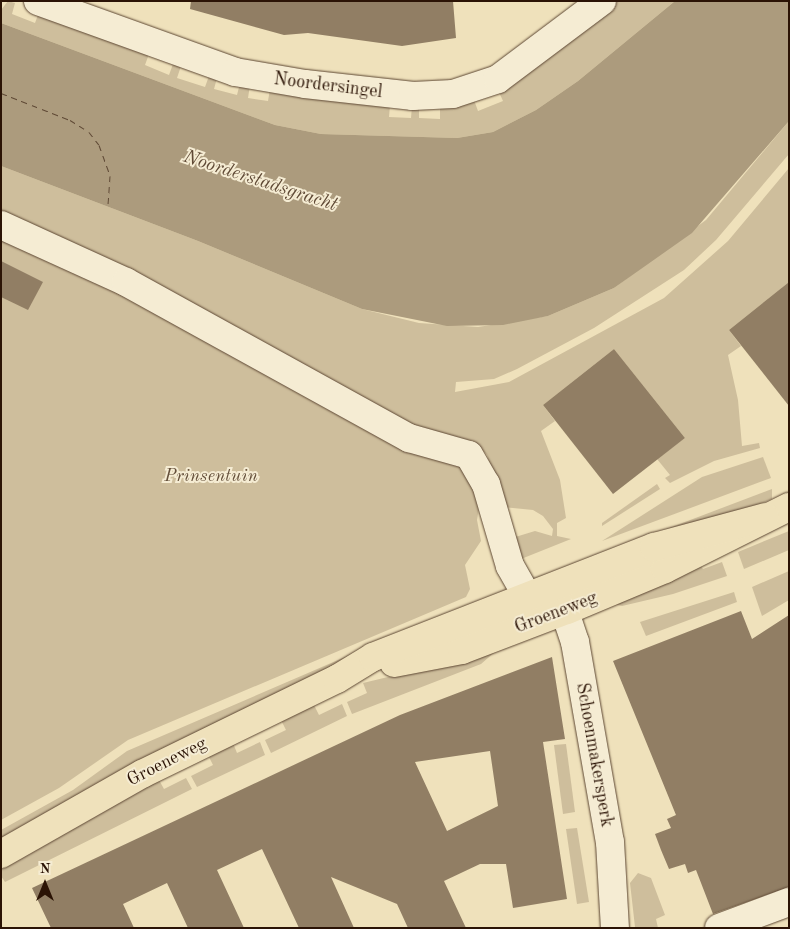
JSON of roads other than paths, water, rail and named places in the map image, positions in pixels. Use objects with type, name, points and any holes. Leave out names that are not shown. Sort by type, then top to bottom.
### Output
[{"type":"main road","name":"Groeneweg","points":[[534,608],[556,585],[654,546],[777,512]]},
{"type":"main road","name":"Groeneweg","points":[[1,854],[142,774],[337,679],[372,657],[534,608],[567,610],[724,542],[777,512]]},
{"type":"street","name":"Noordersingel","points":[[38,1],[235,72],[305,84],[414,96],[453,94],[498,79],[602,1]]},
{"type":"street","points":[[1,225],[126,282],[409,438],[468,455],[484,477],[510,566],[534,608]]},
{"type":"street","name":"Schoenmakersperk","points":[[556,585],[567,610],[610,842],[615,928]]},
{"type":"street","points":[[719,928],[762,920],[789,902]]},
{"type":"water","name":"Noorderstadsgracht","points":[[675,1],[789,1],[789,121],[692,233],[614,288],[548,316],[503,325],[447,326],[362,309],[198,241],[1,166],[1,23],[275,125],[321,134],[457,138],[493,132],[536,110],[578,81]]},
{"type":"park label","name":"Prinsentuin","points":[[211,476]]}]
